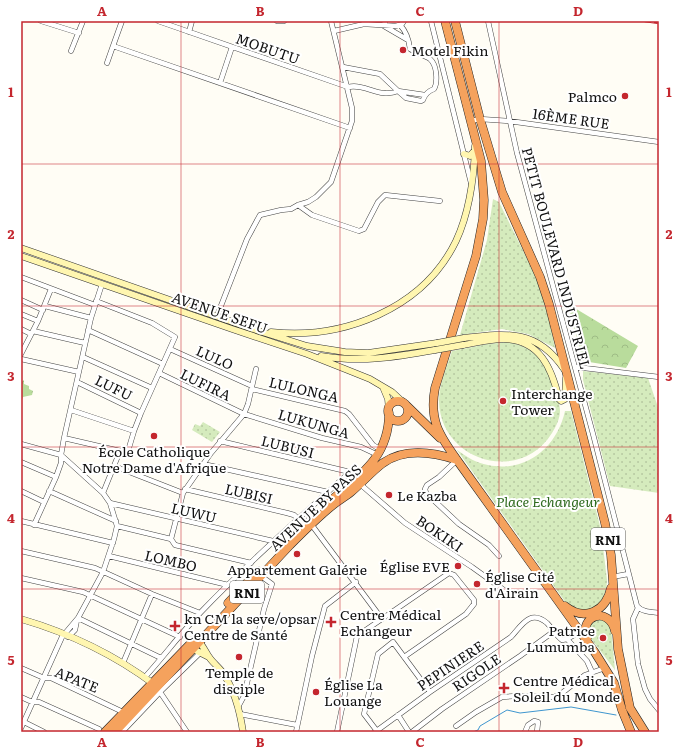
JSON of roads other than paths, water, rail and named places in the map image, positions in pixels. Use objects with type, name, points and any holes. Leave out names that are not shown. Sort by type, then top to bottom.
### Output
[{"type":"highway","points":[[442,440],[434,418],[434,388],[480,240],[483,219],[484,182],[476,138],[445,21]]},
{"type":"highway","points":[[455,21],[480,119],[502,192],[544,288],[566,373]]},
{"type":"highway","name":"RN1","points":[[566,373],[605,523],[611,555],[618,649],[626,709],[631,732]]},
{"type":"highway","points":[[405,404],[408,412],[405,418],[402,420],[393,419],[389,412],[391,405],[396,402],[405,404],[442,440],[457,460]]},
{"type":"highway","name":"RN1","points":[[380,452],[388,431],[389,412]]},
{"type":"highway","points":[[423,421],[428,424],[432,423],[434,418]]},
{"type":"highway","name":"AVENUE BY PASS","points":[[359,480],[380,452]]},
{"type":"highway","name":"AVENUE BY PASS","points":[[115,732],[194,650],[198,640],[286,541],[306,522],[359,480],[388,460],[410,454],[424,453],[446,456],[457,460]]},
{"type":"highway","name":"RN1","points":[[457,460],[581,631],[614,683],[639,732]]},
{"type":"highway","name":"AVENUE BY PASS","points":[[198,640],[261,576],[306,522]]},
{"type":"highway","points":[[557,598],[564,606],[574,612],[583,614],[592,612],[605,603],[613,579]]},
{"type":"highway","points":[[594,651],[585,634],[585,629],[588,621],[592,618],[600,616],[605,617],[612,622],[618,649]]},
{"type":"highway","name":"AVENUE BY PASS","points":[[102,730],[157,688]]},
{"type":"highway","points":[[626,709],[645,732]]},
{"type":"main road","points":[[260,331],[282,333],[326,332],[355,325],[378,316],[397,306],[413,294],[428,280],[445,259],[456,242],[471,197],[476,138]]},
{"type":"main road","points":[[464,154],[470,156],[475,150]]},
{"type":"main road","name":"AVENUE SEFU","points":[[21,248],[260,331]]},
{"type":"main road","name":"AVENUE SEFU","points":[[21,256],[307,354],[370,379],[392,392],[405,404]]},
{"type":"main road","points":[[238,331],[240,324]]},
{"type":"main road","points":[[260,331],[296,343],[345,352],[386,351],[437,343],[464,342],[502,339],[513,340],[527,345],[540,355],[546,362],[554,381],[559,399],[561,401],[565,399],[566,373],[551,353],[539,344],[520,336],[500,334],[464,342],[435,350],[394,357],[356,360],[307,354]]},
{"type":"main road","points":[[382,386],[388,399],[389,412]]},
{"type":"main road","points":[[21,619],[67,634],[123,663],[145,677],[157,688]]},
{"type":"main road","points":[[198,640],[232,688],[240,714],[243,732]]},
{"type":"main road","points":[[194,650],[209,657]]},
{"type":"street","points":[[41,21],[50,22],[79,34]]},
{"type":"street","points":[[71,51],[83,21]]},
{"type":"street","points":[[107,63],[122,21]]},
{"type":"street","name":"MOBUTU","points":[[158,21],[348,86]]},
{"type":"street","points":[[189,32],[192,21]]},
{"type":"street","points":[[277,21],[284,21]]},
{"type":"street","points":[[217,316],[247,239],[260,215],[291,209],[308,202],[316,197],[331,182],[352,121],[352,108],[348,86],[331,21]]},
{"type":"street","points":[[400,25],[404,21]]},
{"type":"street","points":[[431,21],[472,187]]},
{"type":"street","name":"PETIT BOULEVARD INDUSTRIEL","points":[[488,21],[509,121],[576,367],[622,551],[638,608]]},
{"type":"street","points":[[334,31],[364,24],[384,23],[400,25],[404,29],[409,41],[410,49],[431,59],[435,68],[437,84],[434,89],[425,95],[423,100],[415,100],[406,98],[380,74],[343,67]]},
{"type":"street","points":[[384,23],[409,41]]},
{"type":"street","points":[[113,46],[350,128]]},
{"type":"street","points":[[220,83],[232,47]]},
{"type":"street","points":[[348,86],[357,86],[386,94],[391,94],[398,91]]},
{"type":"street","name":"16ÈME RUE","points":[[471,121],[480,119],[509,121],[659,142]]},
{"type":"street","points":[[298,205],[312,215],[359,231],[364,229],[378,202],[385,195],[440,202]]},
{"type":"street","points":[[21,277],[51,289],[152,323],[176,337],[134,430],[130,450],[127,452],[64,438]]},
{"type":"street","points":[[34,525],[61,463],[64,438],[88,330],[102,284]]},
{"type":"street","points":[[21,354],[23,344],[38,321],[51,289]]},
{"type":"street","points":[[21,300],[44,308],[91,318]]},
{"type":"street","points":[[21,314],[38,321]]},
{"type":"street","points":[[21,329],[86,343]]},
{"type":"street","points":[[88,330],[163,364]]},
{"type":"street","name":"LULO","points":[[170,349],[252,387]]},
{"type":"street","points":[[83,357],[152,388]]},
{"type":"street","points":[[21,359],[79,372]]},
{"type":"street","points":[[576,367],[659,377]]},
{"type":"street","points":[[171,539],[184,491],[220,441],[244,414],[256,370]]},
{"type":"street","name":"LUFIRA","points":[[159,373],[244,414]]},
{"type":"street","name":"LUFU","points":[[77,382],[141,413]]},
{"type":"street","name":"LULONGA","points":[[252,387],[345,411],[349,414],[372,445],[380,452]]},
{"type":"street","points":[[71,410],[134,430]]},
{"type":"street","name":"LUKUNGA","points":[[244,414],[322,438],[380,452]]},
{"type":"street","name":"LUBUSI","points":[[220,441],[350,472],[359,480]]},
{"type":"street","points":[[21,444],[61,455],[104,493],[110,503],[116,524],[113,543],[103,572],[78,619],[74,630],[67,634],[61,641],[21,728]]},
{"type":"street","points":[[104,493],[120,450]]},
{"type":"street","points":[[457,460],[439,477],[427,485],[425,490],[426,493],[460,524],[490,546],[499,556]]},
{"type":"street","points":[[21,462],[56,477]]},
{"type":"street","points":[[203,464],[328,492]]},
{"type":"street","name":"LUBISI","points":[[114,466],[184,491],[287,513],[306,522]]},
{"type":"street","points":[[145,677],[200,613],[228,585],[273,541],[306,522],[328,492],[350,472]]},
{"type":"street","name":"BOKIKI","points":[[359,480],[405,523],[472,567],[511,595]]},
{"type":"street","points":[[21,491],[44,502]]},
{"type":"street","points":[[49,491],[116,524],[171,539],[175,545],[251,563]]},
{"type":"street","name":"LUWU","points":[[110,503],[273,541]]},
{"type":"street","points":[[21,521],[113,543]]},
{"type":"street","points":[[306,522],[356,582],[363,595],[382,619]]},
{"type":"street","points":[[21,551],[95,568],[152,594],[200,613]]},
{"type":"street","points":[[611,555],[622,551]]},
{"type":"street","name":"LOMBO","points":[[109,556],[228,585]]},
{"type":"street","points":[[337,732],[357,636],[449,573],[454,575],[474,600],[474,604],[466,614],[404,657]]},
{"type":"street","points":[[613,579],[628,574]]},
{"type":"street","points":[[238,707],[244,696],[264,609],[272,584],[261,576]]},
{"type":"street","points":[[21,578],[92,595],[180,637]]},
{"type":"street","points":[[296,732],[312,656],[325,606],[356,582]]},
{"type":"street","points":[[123,663],[152,594]]},
{"type":"street","points":[[659,613],[644,611],[638,608],[633,619],[638,664],[645,689],[650,699],[659,710]]},
{"type":"street","name":"PEPINIERE","points":[[376,731],[511,637],[525,621],[536,617],[547,623],[553,632]]},
{"type":"street","points":[[78,619],[162,658]]},
{"type":"street","points":[[553,632],[562,640],[567,639],[581,631]]},
{"type":"street","name":"RIGOLE","points":[[410,732],[442,708],[553,632]]},
{"type":"street","points":[[567,639],[587,661],[592,672]]},
{"type":"street","points":[[376,731],[364,714],[378,654],[393,642],[430,692]]},
{"type":"street","points":[[122,732],[157,688],[194,650]]},
{"type":"street","name":"APATE","points":[[21,668],[44,678],[51,678],[125,713]]},
{"type":"street","points":[[456,726],[502,697],[554,697],[562,693],[585,675],[605,668]]},
{"type":"street","points":[[157,688],[187,732]]},
{"type":"street","points":[[21,697],[32,702],[39,702],[102,730]]},
{"type":"street","points":[[240,714],[297,726]]},
{"type":"street","points":[[398,715],[410,732]]},
{"type":"street","points":[[526,732],[528,725],[534,721],[538,722],[537,732]]},
{"type":"street","points":[[24,722],[44,732]]},
{"type":"waterway","points":[[473,732],[478,730],[480,726],[507,710],[520,713],[571,707],[616,715]]},
{"type":"railway","points":[[645,21],[659,23]]},
{"type":"place","name":"Motel Fikin","points":[[403,50]]},
{"type":"place","name":"Palmco","points":[[625,96]]},
{"type":"place","name":"Interchange Tower","points":[[503,401]]},
{"type":"place","name":"École Catholique Notre Dame d'Afrique","points":[[154,436]]},
{"type":"place","name":"Le Kazba","points":[[389,495]]},
{"type":"place","name":"Appartement Galérie","points":[[297,554]]},
{"type":"place","name":"Église EVE","points":[[458,566]]},
{"type":"place","name":"Église Cité d'Airain","points":[[477,584]]},
{"type":"place","name":"Centre Médical Echangeur","points":[[331,622]]},
{"type":"place","name":"kn CM la seve/opsar Centre de Santé","points":[[175,626]]},
{"type":"place","name":"Patrice Lumumba","points":[[603,638]]},
{"type":"place","name":"Temple de disciple","points":[[239,657]]},
{"type":"place","name":"Centre Médical Soleil du Monde","points":[[504,688]]},
{"type":"place","name":"Église La Louange","points":[[316,692]]},
{"type":"park label","name":"Place Echangeur","points":[[548,501]]}]
